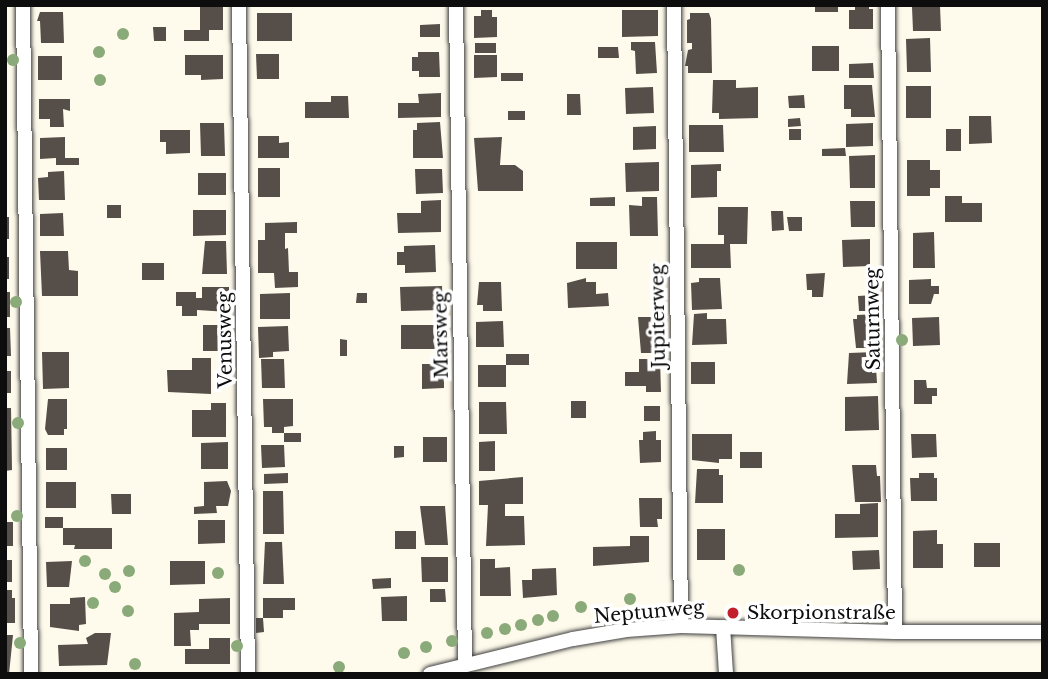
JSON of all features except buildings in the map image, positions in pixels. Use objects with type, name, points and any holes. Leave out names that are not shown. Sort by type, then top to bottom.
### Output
[{"type":"street","points":[[23,5],[31,674]]},
{"type":"street","name":"Venusweg","points":[[239,5],[248,674]]},
{"type":"street","name":"Marsweg","points":[[456,5],[465,664]]},
{"type":"street","name":"Jupiterweg","points":[[674,5],[681,626]]},
{"type":"street","name":"Saturnweg","points":[[888,5],[895,632]]},
{"type":"street","name":"Neptunweg","points":[[430,674],[573,639],[626,630],[681,626],[895,632],[1043,632]]},
{"type":"street","points":[[723,626],[726,674]]},
{"type":"place","name":"Skorpionstraße","points":[[733,613]]}]
